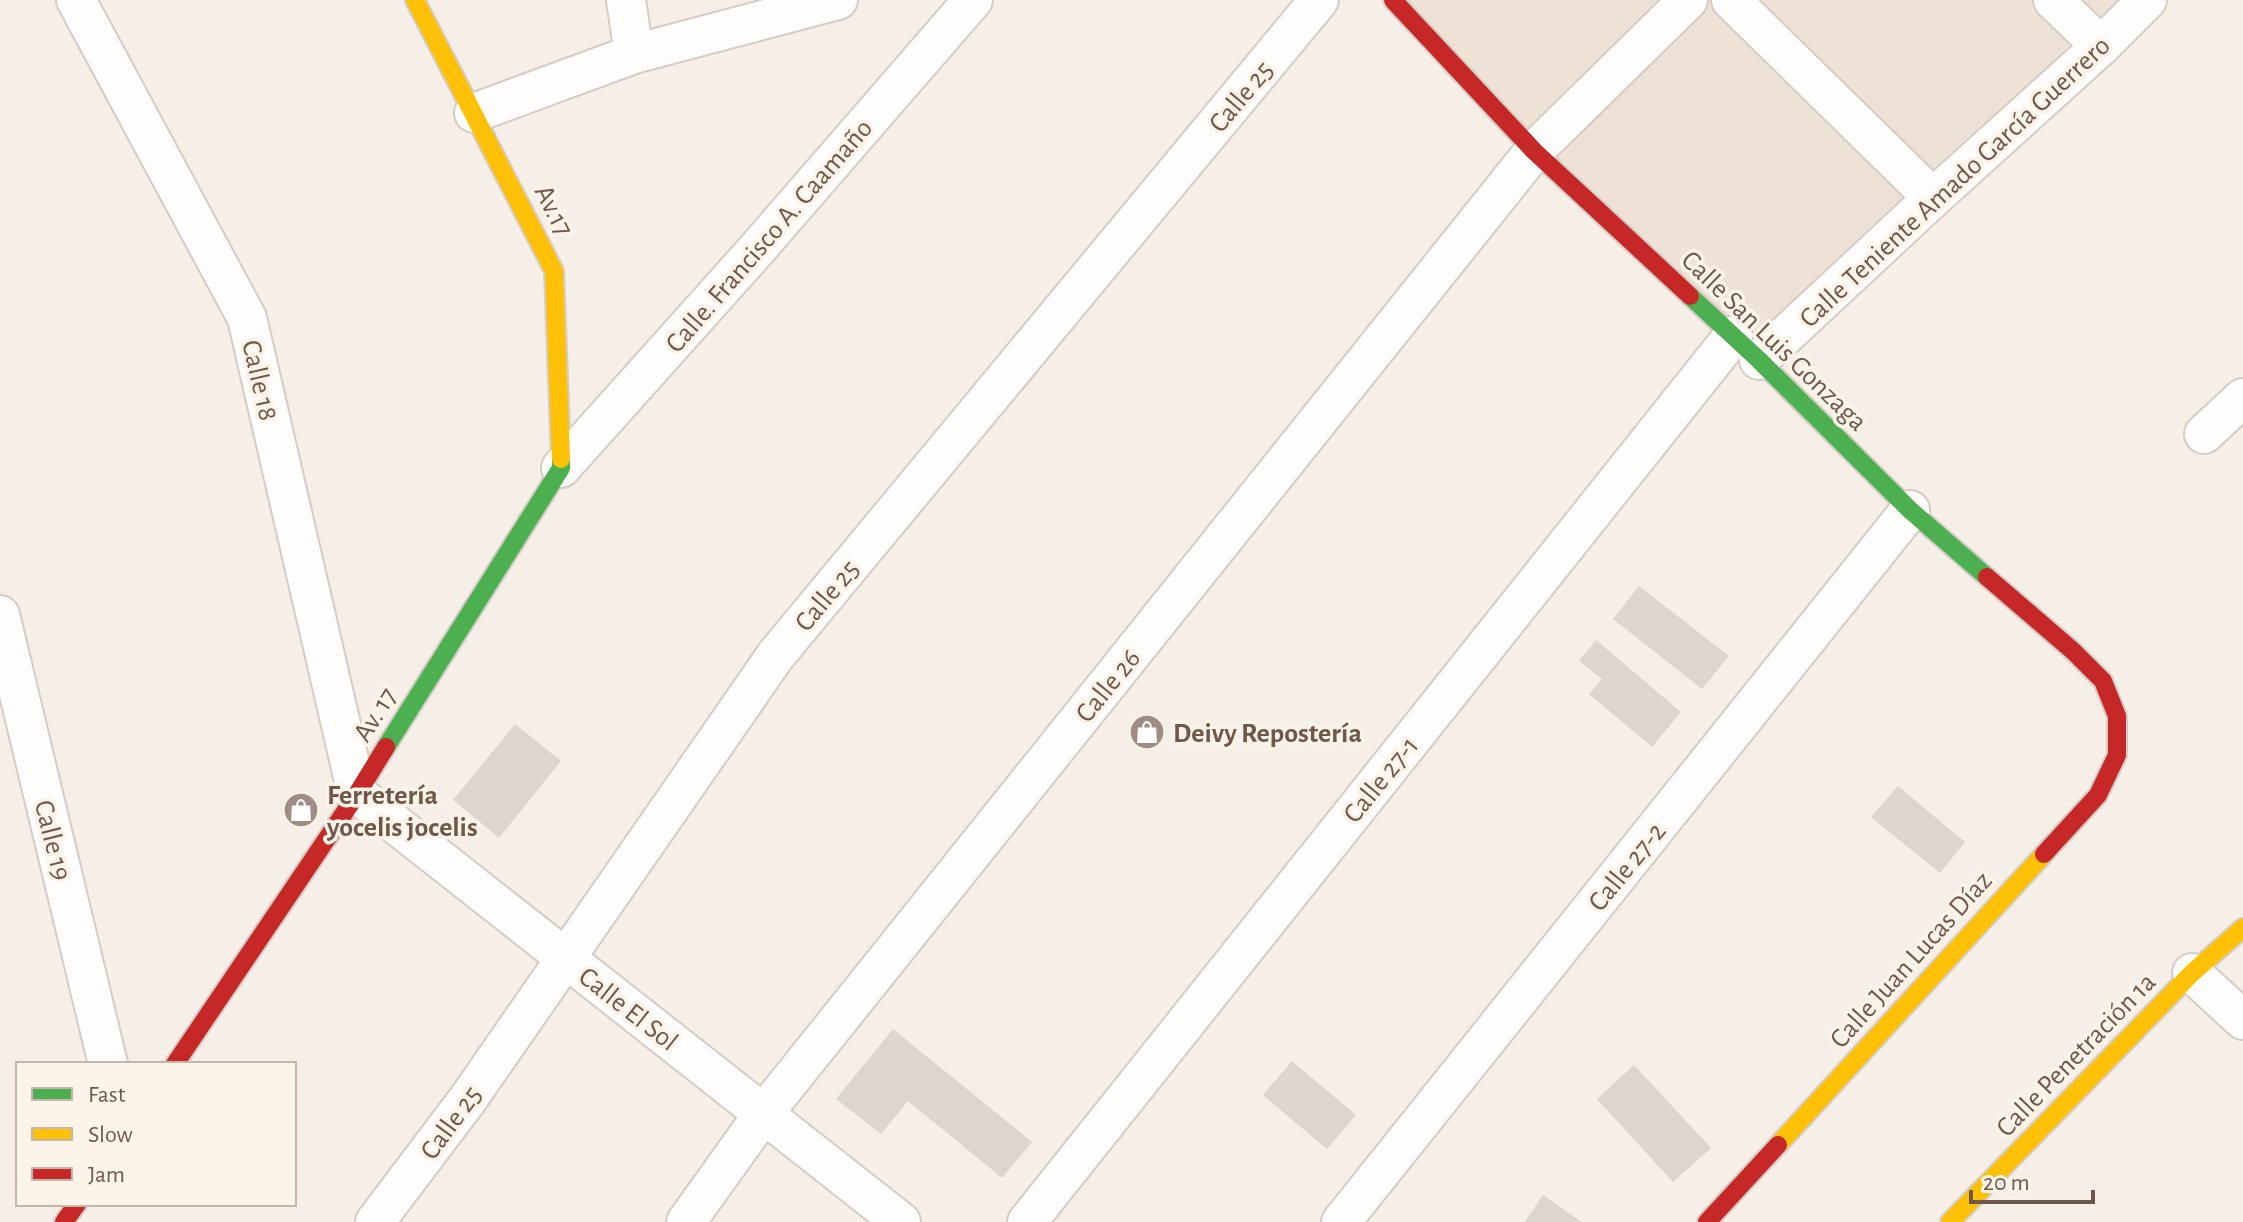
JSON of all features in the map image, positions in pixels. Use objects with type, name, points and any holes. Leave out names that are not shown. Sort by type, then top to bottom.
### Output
[{"type":"main road","name":"Av.17","points":[[415,0],[554,271],[561,468]]},
{"type":"main road","name":"Calle San Luis Gonzaga","points":[[1393,0],[1534,151],[1746,348],[1910,510],[2073,651],[2103,681],[2117,716]]},
{"type":"main road","name":"Av. 17","points":[[176,1062],[357,794],[561,468]]},
{"type":"main road","name":"Calle Juan Lucas Díaz","points":[[1707,1222],[2098,795],[2117,755],[2117,716]]},
{"type":"main road","name":"Calle Penetración 1a","points":[[1950,1222],[2192,973],[2243,928]]},
{"type":"street","name":"Calle 18","points":[[76,0],[247,318],[357,794]]},
{"type":"street","points":[[626,0],[634,54]]},
{"type":"street","points":[[474,113],[634,54],[838,0]]},
{"type":"street","name":"Calle. Francisco A. Caamaño","points":[[561,468],[757,249],[973,0]]},
{"type":"street","name":"Calle 25","points":[[375,1222],[468,1099],[776,655],[1319,0]]},
{"type":"street","name":"Calle 26","points":[[686,1222],[764,1113],[1534,151],[1688,0]]},
{"type":"street","points":[[1731,0],[1933,198]]},
{"type":"street","points":[[2053,0],[2101,46]]},
{"type":"street","name":"Calle Teniente Amado García Guerrero","points":[[1746,348],[1933,198],[2101,46],[2147,0]]},
{"type":"street","name":"Calle 27-1","points":[[1027,1222],[1746,348]]},
{"type":"street","points":[[2204,434],[2243,398]]},
{"type":"street","name":"Calle 27-2","points":[[1341,1222],[1910,510]]},
{"type":"street","name":"Calle 19","points":[[0,615],[108,1062]]},
{"type":"street","name":"Calle El Sol","points":[[357,794],[901,1222]]},
{"type":"street","points":[[2192,973],[2243,1020]]},
{"type":"shaded area","points":[[1391,0],[2148,0],[1759,360]]},
{"type":"building","points":[[1639,586],[1729,656],[1702,689],[1613,619]]},
{"type":"building","points":[[1596,640],[1681,712],[1652,747],[1589,694],[1602,679],[1579,661]]},
{"type":"building","points":[[515,724],[561,761],[499,838],[453,800]]},
{"type":"building","points":[[1898,786],[1965,842],[1940,873],[1871,817]]},
{"type":"building","points":[[893,1029],[1032,1142],[1002,1178],[908,1101],[881,1134],[836,1099]]},
{"type":"building","points":[[1292,1061],[1356,1115],[1327,1149],[1263,1095]]},
{"type":"building","points":[[1634,1065],[1711,1148],[1673,1182],[1597,1099]]},
{"type":"building","points":[[1543,1195],[1582,1222],[1525,1222]]},
{"type":"traffic: fast","points":[[1690,296],[1910,510],[1987,577]]},
{"type":"traffic: fast","points":[[386,747],[561,468],[561,459]]},
{"type":"traffic: slow","points":[[415,0],[554,271],[561,459]]},
{"type":"traffic: slow","points":[[1778,1145],[2044,854]]},
{"type":"traffic: slow","points":[[1950,1222],[2192,973],[2243,928]]},
{"type":"traffic: jam","points":[[1393,0],[1534,151],[1690,296]]},
{"type":"traffic: jam","points":[[1987,577],[2103,681],[2117,716],[2117,755],[2098,795],[2044,854]]},
{"type":"traffic: jam","points":[[176,1062],[386,747]]},
{"type":"traffic: jam","points":[[1707,1222],[1778,1145]]},
{"type":"traffic: jam","points":[[64,1222],[76,1206]]},
{"type":"place","name":"Deivy Repostería","points":[[1147,732]]},
{"type":"place","name":"Ferretería yocelis jocelis","points":[[301,810]]}]
